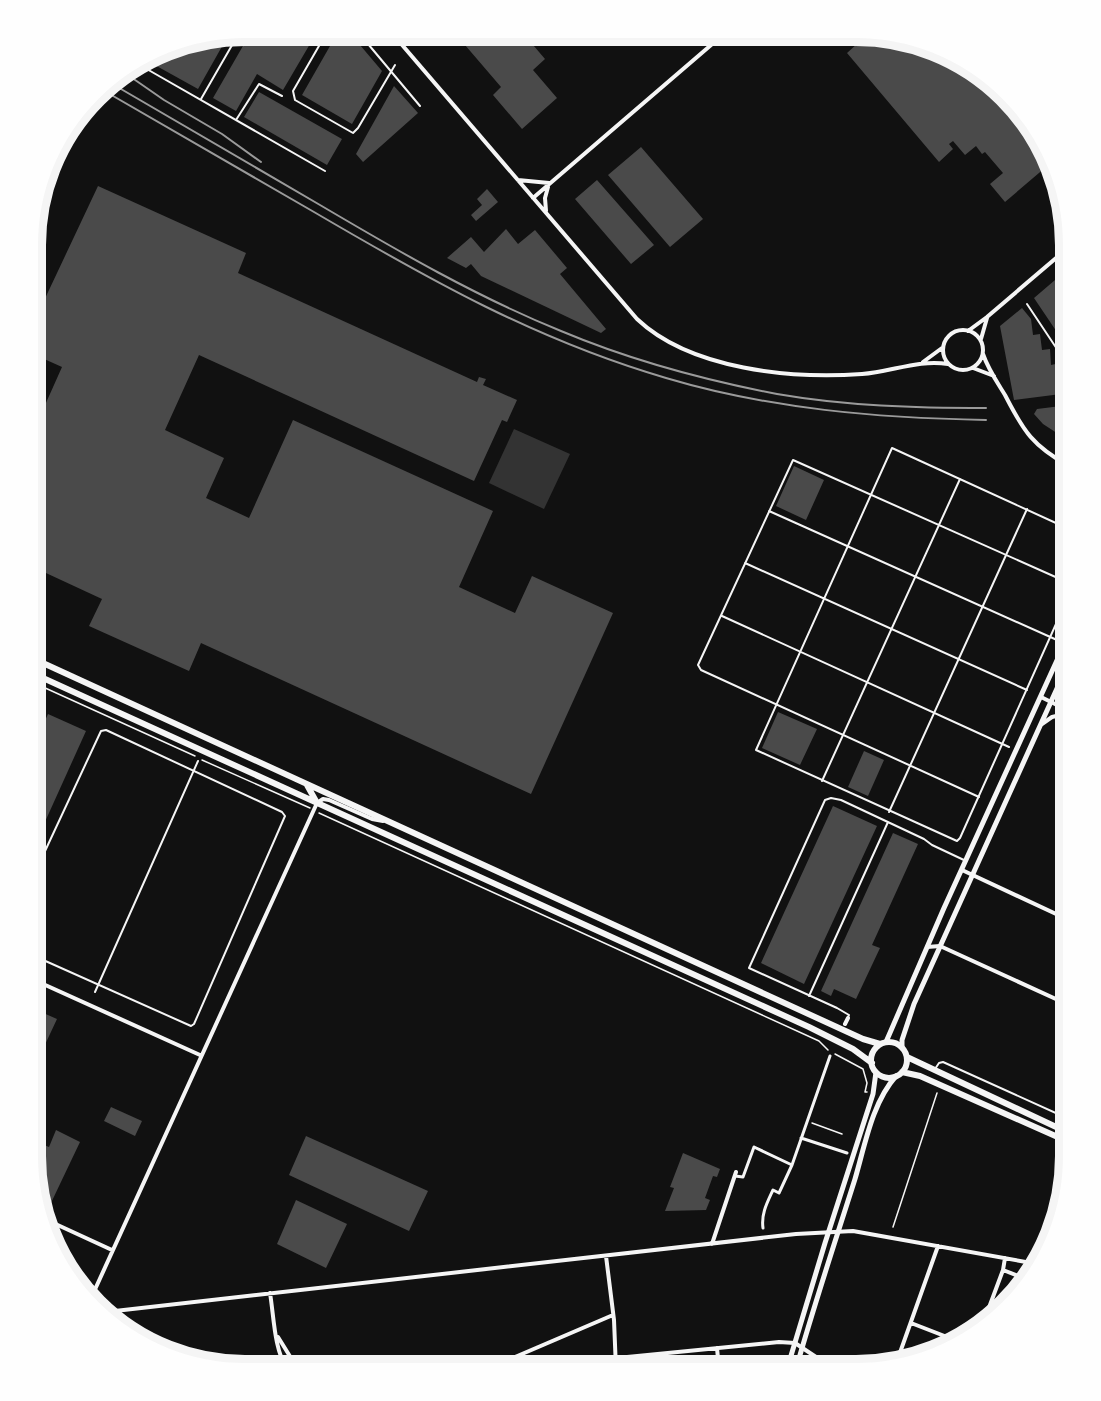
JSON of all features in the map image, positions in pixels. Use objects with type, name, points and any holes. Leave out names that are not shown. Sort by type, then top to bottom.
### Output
[{"type":"highway","points":[[42,662],[859,1037],[897,1044],[902,1048],[906,1057],[906,1065],[896,1076],[885,1077],[853,1048],[809,1027],[42,678]]},
{"type":"highway","points":[[306,783],[317,803]]},
{"type":"highway","points":[[872,1063],[873,1053],[883,1043]]},
{"type":"highway","points":[[906,1057],[1059,1128]]},
{"type":"highway","points":[[902,1072],[920,1076],[1059,1138]]},
{"type":"main road","points":[[883,1043],[1059,661]]},
{"type":"main road","points":[[902,1048],[902,1040],[914,1004],[939,946],[1059,685]]},
{"type":"main road","points":[[791,1359],[828,1232],[873,1094],[876,1071]]},
{"type":"main road","points":[[799,1359],[880,1101],[888,1085],[896,1076]]},
{"type":"street","points":[[400,42],[637,319],[656,335],[684,349],[735,365],[798,374],[863,374],[883,372],[923,362],[948,364]]},
{"type":"street","points":[[533,198],[714,42]]},
{"type":"street","points":[[517,180],[550,183]]},
{"type":"street","points":[[546,214],[545,198],[550,183]]},
{"type":"street","points":[[923,362],[942,348],[946,338],[954,332],[969,331],[1059,256]]},
{"type":"street","points":[[987,317],[980,340],[983,354],[994,376],[1025,432],[1043,450],[1059,460]]},
{"type":"street","points":[[969,331],[980,340]]},
{"type":"street","points":[[942,348],[944,359],[958,370],[973,368],[994,376]]},
{"type":"street","points":[[973,368],[983,354]]},
{"type":"street","points":[[1041,697],[1059,706]]},
{"type":"street","points":[[1040,727],[1059,715]]},
{"type":"street","points":[[1017,751],[1026,755]]},
{"type":"street","points":[[94,1291],[317,803],[323,799],[329,800],[372,819],[395,824]]},
{"type":"street","points":[[962,870],[1059,915]]},
{"type":"street","points":[[927,947],[939,946],[1059,1000]]},
{"type":"street","points":[[42,984],[200,1055]]},
{"type":"street","points":[[845,1024],[848,1018]]},
{"type":"street","points":[[763,1228],[762,1218],[766,1205],[773,1190],[779,1193],[792,1165],[830,1056]]},
{"type":"street","points":[[801,1138],[847,1154]]},
{"type":"street","points":[[712,1244],[735,1174],[743,1177],[754,1147],[792,1165]]},
{"type":"street","points":[[54,1223],[112,1250]]},
{"type":"street","points":[[114,1311],[828,1232],[854,1231],[1029,1263]]},
{"type":"street","points":[[900,1354],[938,1246]]},
{"type":"street","points":[[606,1256],[617,1358],[769,1342],[795,1343],[819,1359]]},
{"type":"street","points":[[989,1308],[1005,1258]]},
{"type":"street","points":[[1003,1270],[1018,1278]]},
{"type":"street","points":[[270,1293],[282,1359]]},
{"type":"street","points":[[512,1359],[613,1314]]},
{"type":"street","points":[[911,1323],[947,1337]]},
{"type":"street","points":[[277,1336],[292,1359]]},
{"type":"street","points":[[717,1348],[718,1359]]},
{"type":"lane","points":[[321,42],[292,91],[295,99],[353,133],[395,65]]},
{"type":"lane","points":[[366,42],[420,106]]},
{"type":"lane","points":[[201,99],[233,43]]},
{"type":"lane","points":[[145,68],[325,171]]},
{"type":"lane","points":[[236,120],[259,84],[282,96]]},
{"type":"lane","points":[[1027,304],[1059,351]]},
{"type":"lane","points":[[1059,524],[892,448],[756,750],[957,841],[1059,618]]},
{"type":"lane","points":[[979,797],[699,668],[698,665],[793,460],[1059,579]]},
{"type":"lane","points":[[822,781],[960,479]]},
{"type":"lane","points":[[889,812],[1027,509]]},
{"type":"lane","points":[[769,510],[1057,640]]},
{"type":"lane","points":[[745,563],[1026,690]]},
{"type":"lane","points":[[721,616],[1009,747]]},
{"type":"lane","points":[[42,858],[101,731],[106,730],[282,812],[285,816],[194,1024],[188,1026],[42,960]]},
{"type":"lane","points":[[95,992],[198,761]]},
{"type":"lane","points":[[848,1018],[849,1015],[837,1008],[749,969],[825,800],[831,798],[841,800],[966,861]]},
{"type":"lane","points":[[809,996],[888,822]]},
{"type":"lane","points":[[934,1071],[939,1063],[943,1062],[1059,1114]]},
{"type":"path","points":[[42,687],[819,1041],[830,1051],[862,1067],[866,1079],[865,1092]]},
{"type":"path","points":[[893,1227],[937,1093]]},
{"type":"path","points":[[807,1122],[842,1134]]},
{"type":"shaded area","points":[[514,429],[570,454],[544,509],[489,483]]},
{"type":"building","points":[[245,42],[311,42],[283,90],[257,74],[236,111],[213,98]]},
{"type":"building","points":[[332,42],[357,42],[382,71],[352,124],[302,95]]},
{"type":"building","points":[[462,42],[531,42],[545,59],[533,70],[557,98],[522,129],[493,95],[501,87]]},
{"type":"building","points":[[859,42],[895,46],[946,63],[969,76],[1009,111],[1025,132],[1044,169],[1005,202],[990,184],[1003,173],[985,152],[982,154],[976,146],[965,155],[953,141],[949,144],[953,149],[939,162],[847,53]]},
{"type":"building","points":[[224,44],[198,89],[153,64],[193,49]]},
{"type":"building","points":[[394,86],[418,113],[363,162],[356,154]]},
{"type":"building","points":[[259,92],[342,139],[327,165],[244,117]]},
{"type":"building","points":[[641,147],[703,219],[670,247],[608,175]]},
{"type":"building","points":[[597,180],[654,245],[631,264],[575,199]]},
{"type":"building","points":[[98,186],[246,253],[238,273],[477,382],[479,377],[486,379],[483,385],[517,400],[507,422],[502,420],[474,481],[199,355],[165,430],[224,458],[206,498],[249,518],[293,420],[493,511],[459,587],[515,613],[532,576],[613,613],[531,794],[201,643],[189,671],[89,626],[102,599],[42,571],[42,412],[62,367],[42,358],[42,305]]},
{"type":"building","points":[[487,189],[498,202],[476,221],[471,215],[482,205],[477,199]]},
{"type":"building","points":[[506,229],[518,244],[535,230],[567,268],[560,274],[606,329],[601,333],[481,276],[471,264],[466,268],[447,258],[471,237],[484,252]]},
{"type":"building","points":[[1059,277],[1059,335],[1034,298]]},
{"type":"building","points":[[1022,308],[1031,319],[1033,335],[1040,334],[1042,350],[1050,349],[1051,365],[1059,363],[1059,394],[1014,400],[1000,326]]},
{"type":"building","points":[[1059,406],[1059,434],[1043,424],[1034,414],[1037,409]]},
{"type":"building","points":[[794,466],[824,480],[806,520],[776,506]]},
{"type":"building","points":[[778,712],[817,729],[800,765],[762,748]]},
{"type":"building","points":[[48,714],[86,731],[44,824],[42,823],[42,727]]},
{"type":"building","points":[[864,751],[884,760],[868,796],[848,787]]},
{"type":"building","points":[[833,806],[877,826],[804,984],[761,963]]},
{"type":"building","points":[[893,833],[918,844],[872,945],[880,948],[856,999],[834,989],[831,996],[821,991]]},
{"type":"building","points":[[42,1012],[57,1019],[42,1051]]},
{"type":"building","points":[[111,1107],[142,1121],[135,1136],[104,1121]]},
{"type":"building","points":[[56,1130],[80,1142],[50,1205],[44,1182],[42,1156],[44,1145],[49,1147]]},
{"type":"building","points":[[306,1136],[428,1191],[409,1231],[289,1175]]},
{"type":"building","points":[[683,1153],[720,1169],[717,1177],[713,1176],[705,1198],[710,1200],[706,1210],[665,1211],[674,1188],[670,1187]]},
{"type":"building","points":[[296,1200],[347,1224],[326,1268],[277,1244]]},
{"type":"railway","points":[[131,77],[164,100],[222,134],[261,162]]},
{"type":"railway","points":[[118,87],[438,272],[530,318],[614,351],[668,368],[777,394],[881,406],[986,408]]},
{"type":"railway","points":[[109,94],[442,284],[572,346],[618,363],[705,389],[784,404],[865,414],[986,420]]}]
